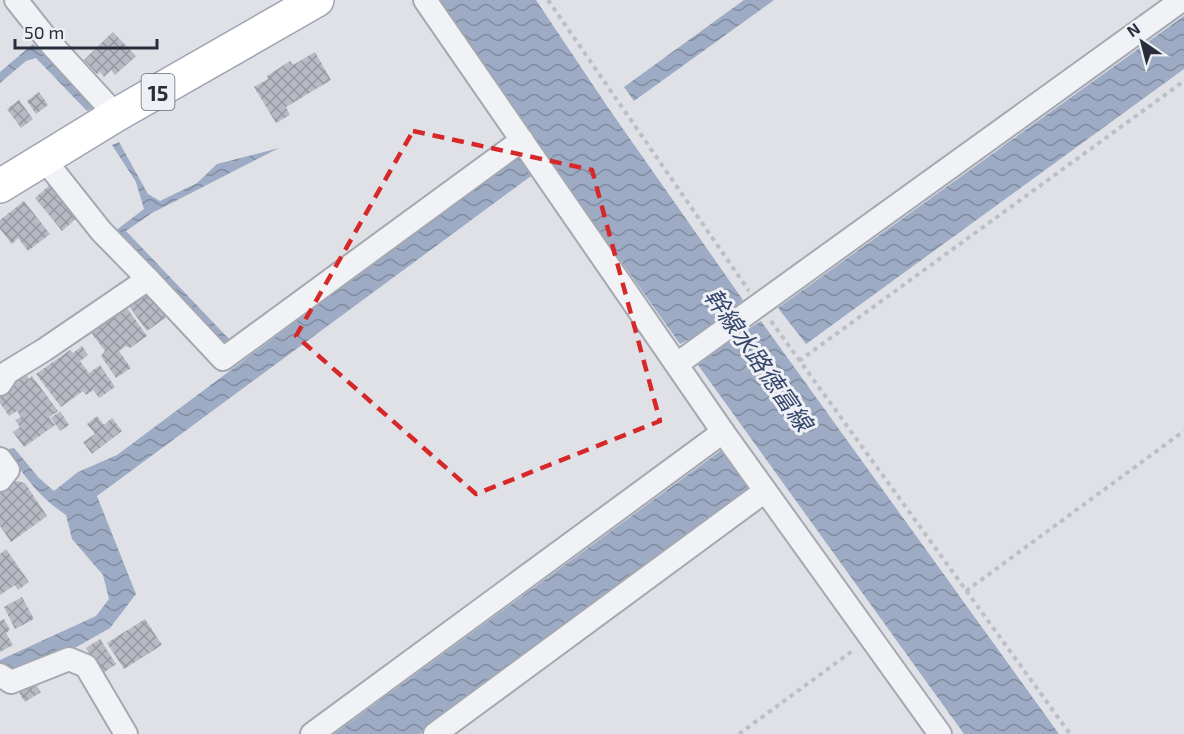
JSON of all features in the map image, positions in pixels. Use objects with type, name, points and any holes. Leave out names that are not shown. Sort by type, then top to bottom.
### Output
[{"type":"main road","name":"15","points":[[0,186],[317,0]]},
{"type":"street","points":[[16,0],[51,44],[117,116]]},
{"type":"street","points":[[425,0],[522,140],[683,360],[723,432],[940,734]]},
{"type":"street","points":[[683,360],[1182,0]]},
{"type":"street","points":[[44,159],[101,231],[223,358],[522,140]]},
{"type":"street","points":[[3,373],[44,350],[148,279]]},
{"type":"street","points":[[312,734],[723,432]]},
{"type":"street","points":[[0,459],[8,470],[0,480]]},
{"type":"street","points":[[435,734],[765,490]]},
{"type":"street","points":[[2,677],[11,682],[69,658],[86,666],[126,734]]},
{"type":"path","points":[[548,0],[753,310],[799,361],[1070,734]]},
{"type":"path","points":[[799,361],[1184,81]]},
{"type":"path","points":[[966,591],[1184,431]]},
{"type":"path","points":[[739,734],[870,638]]},
{"type":"highlighted area","points":[[413,131],[592,170],[660,421],[476,494],[296,336]]},
{"type":"water","name":"幹線水路徳富線","points":[[435,0],[536,0],[609,109],[743,300],[733,308],[748,329],[761,321],[1059,734],[964,734],[698,365],[707,358],[694,337],[680,344]]},
{"type":"water","points":[[744,0],[774,0],[634,101],[624,87]]},
{"type":"water","points":[[1184,16],[1184,69],[806,344],[778,308]]},
{"type":"water","points":[[33,44],[96,107],[87,111],[36,58],[26,61],[0,83],[0,72]]},
{"type":"water","points":[[119,142],[148,194],[160,201],[197,183],[217,164],[279,148],[152,213],[126,231],[229,339],[221,345],[115,231],[144,209],[136,182],[112,145]]},
{"type":"water","points":[[518,156],[531,176],[97,496],[136,594],[110,628],[66,653],[0,678],[0,660],[96,616],[109,599],[103,575],[72,539],[66,515],[48,502],[33,486],[8,449],[14,448],[39,478],[54,491],[78,472],[117,455]]},
{"type":"water","points":[[723,449],[753,490],[420,734],[334,734]]},
{"type":"building","points":[[113,32],[136,56],[115,75],[111,70],[104,77],[100,72],[97,74],[84,60]]},
{"type":"building","points":[[315,52],[331,80],[286,107],[290,115],[276,123],[254,87],[290,61],[293,65]]},
{"type":"building","points":[[39,92],[48,105],[36,114],[27,101]]},
{"type":"building","points":[[19,100],[33,119],[21,128],[7,109]]},
{"type":"building","points":[[51,184],[78,217],[62,231],[35,198]]},
{"type":"building","points":[[24,201],[50,234],[28,251],[18,238],[12,244],[0,229],[0,220]]},
{"type":"building","points":[[151,291],[168,316],[147,331],[129,306]]},
{"type":"building","points":[[127,308],[147,336],[130,348],[126,346],[119,351],[131,368],[116,378],[101,356],[105,351],[89,330],[105,319],[107,322]]},
{"type":"building","points":[[82,346],[88,355],[80,361],[89,373],[100,365],[115,387],[99,398],[93,390],[86,395],[83,391],[61,407],[36,374],[70,350],[73,353]]},
{"type":"building","points":[[22,369],[29,379],[32,376],[58,411],[49,417],[55,425],[24,447],[13,432],[20,427],[15,420],[21,417],[17,411],[9,416],[0,403],[0,392]]},
{"type":"building","points":[[60,411],[69,425],[60,431],[51,418]]},
{"type":"building","points":[[97,416],[104,425],[112,418],[122,431],[92,454],[83,442],[95,434],[87,424]]},
{"type":"building","points":[[16,481],[25,483],[47,516],[11,542],[0,526],[0,492]]},
{"type":"building","points":[[6,549],[29,582],[18,590],[15,585],[0,595],[0,554]]},
{"type":"building","points":[[22,597],[34,619],[15,629],[4,607]]},
{"type":"building","points":[[4,619],[10,630],[6,633],[13,645],[0,652],[0,621]]},
{"type":"building","points":[[145,619],[162,645],[124,669],[107,643]]},
{"type":"building","points":[[100,639],[116,664],[102,674],[86,648]]},
{"type":"building","points":[[34,682],[41,692],[25,702],[19,693]]}]
